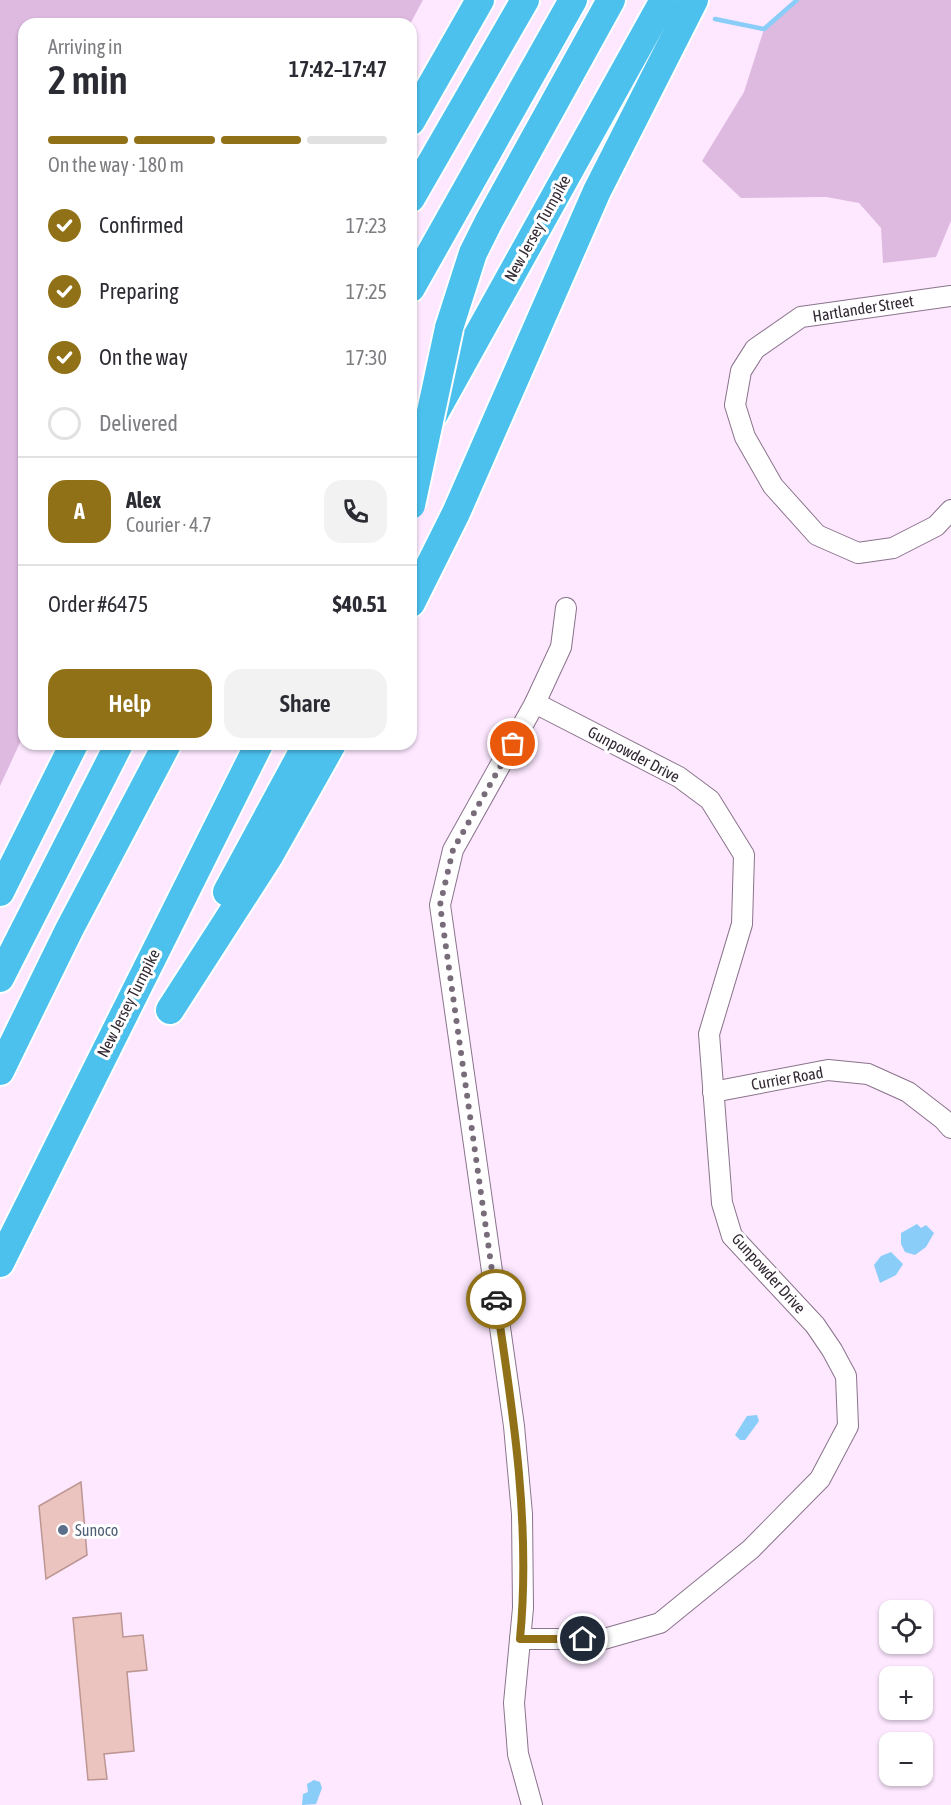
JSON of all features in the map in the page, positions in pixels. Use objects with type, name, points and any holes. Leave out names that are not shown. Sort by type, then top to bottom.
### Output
[{"type":"highway","points":[[417,110],[480,0]]},
{"type":"highway","points":[[417,188],[525,0]]},
{"type":"highway","points":[[417,277],[573,0]]},
{"type":"highway","points":[[417,477],[449,328],[473,253],[611,0]]},
{"type":"highway","name":"New Jersey Turnpike","points":[[417,445],[664,0]]},
{"type":"highway","points":[[417,591],[456,513],[597,191],[694,0]]},
{"type":"highway","points":[[0,892],[71,750]]},
{"type":"highway","points":[[0,978],[116,750]]},
{"type":"highway","points":[[0,1071],[69,930],[164,750]]},
{"type":"highway","name":"New Jersey Turnpike","points":[[0,1263],[256,750]]},
{"type":"highway","points":[[304,750],[247,852],[170,1010],[250,886],[329,750]]},
{"type":"street","name":"Hartlander Street","points":[[951,296],[801,317],[754,350],[741,371],[735,405],[746,437],[773,486],[817,535],[858,553],[893,548],[936,526],[951,510]]},
{"type":"street","points":[[532,1805],[518,1754],[514,1703],[523,1608],[522,1514],[514,1426],[440,905],[453,850],[535,703],[561,647],[566,608]]},
{"type":"street","name":"Gunpowder Drive","points":[[520,1639],[604,1639],[660,1623],[752,1549],[820,1479],[848,1426],[846,1376],[832,1350],[815,1324],[732,1236],[722,1203],[709,1034],[742,924],[744,855],[710,800],[679,777],[535,703]]},
{"type":"street","name":"Currier Road","points":[[713,1092],[828,1070],[868,1074],[908,1092],[951,1128]]},
{"type":"shaded area","points":[[0,0],[423,0],[413,18],[18,18],[18,747],[0,786]]},
{"type":"shaded area","points":[[797,0],[951,0],[951,221],[936,257],[883,263],[881,228],[859,203],[826,197],[741,198],[702,161],[744,92],[764,29]]},
{"type":"water","points":[[917,1224],[921,1228],[926,1225],[934,1233],[926,1247],[915,1255],[905,1252],[901,1244],[901,1233]]},
{"type":"water","points":[[891,1252],[903,1264],[896,1275],[880,1283],[874,1265],[881,1256]]},
{"type":"water","points":[[757,1415],[759,1421],[745,1440],[740,1440],[735,1435],[747,1416]]},
{"type":"water","points":[[314,1780],[320,1782],[322,1788],[316,1804],[302,1805],[303,1794],[308,1792],[307,1784]]},
{"type":"building","name":"Sunoco","points":[[81,1482],[87,1555],[46,1579],[39,1506]]},
{"type":"building","points":[[121,1613],[123,1637],[143,1635],[147,1670],[127,1672],[134,1751],[104,1754],[107,1779],[88,1780],[73,1618]]},
{"type":"waterway","points":[[715,19],[764,29],[797,0]]},
{"type":"way so far","points":[[496,1299],[440,905],[453,850],[513,744]]},
{"type":"place","name":"Sunoco","points":[[63,1530]]},
{"type":"route","points":[[496,1299],[514,1426],[522,1514],[523,1608],[520,1639],[583,1639]]}]
